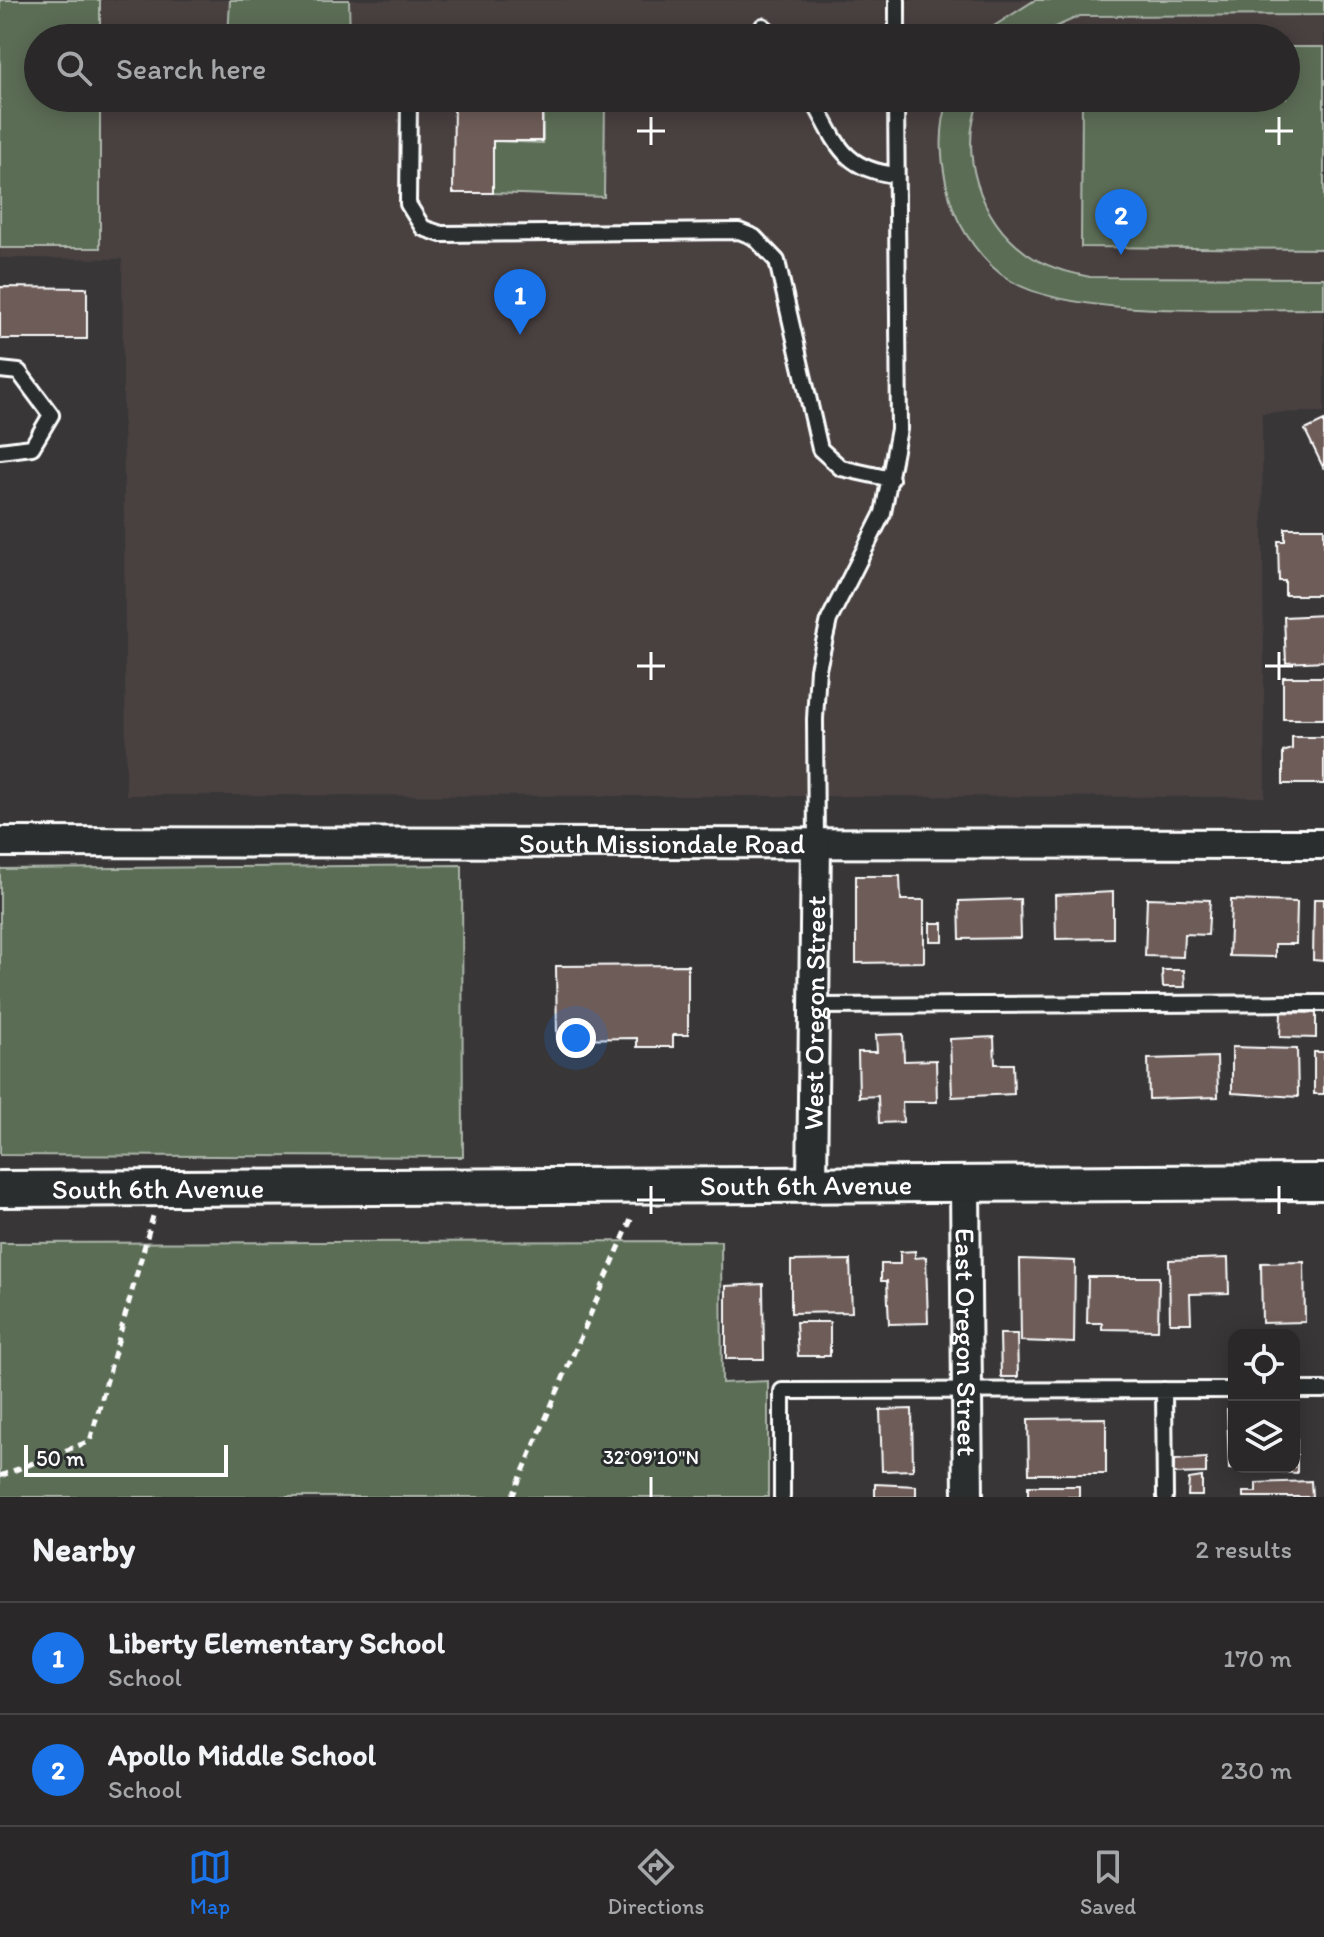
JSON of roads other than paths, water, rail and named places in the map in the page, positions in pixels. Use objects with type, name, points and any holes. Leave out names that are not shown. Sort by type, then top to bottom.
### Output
[{"type":"street","name":"South Missiondale Road","points":[[0,842],[1324,844]]},
{"type":"street","name":"West Oregon Street","points":[[812,1183],[816,842]]},
{"type":"street","name":"South 6th Avenue","points":[[0,1189],[1324,1182]]},
{"type":"street","name":"East Oregon Street","points":[[965,1186],[968,1497]]},
{"type":"lane","points":[[897,0],[897,24]]},
{"type":"lane","points":[[409,112],[408,204],[423,228],[441,234],[739,231],[762,243],[777,261],[820,449],[841,468],[891,479]]},
{"type":"lane","points":[[820,112],[850,162],[875,173],[896,175]]},
{"type":"lane","points":[[816,842],[815,719],[818,669],[829,620],[883,513],[899,429],[896,112]]},
{"type":"lane","points":[[0,370],[19,372],[51,415],[32,447],[0,451]]},
{"type":"lane","points":[[815,1006],[1324,1003]]},
{"type":"lane","points":[[1164,1390],[1165,1497]]},
{"type":"lane","points":[[782,1497],[782,1391],[1228,1390]]},
{"type":"lane","points":[[1300,1390],[1324,1390]]},
{"type":"place","name":"Apollo Middle School","points":[[1121,255]]},
{"type":"place","name":"Liberty Elementary School","points":[[520,335]]}]
